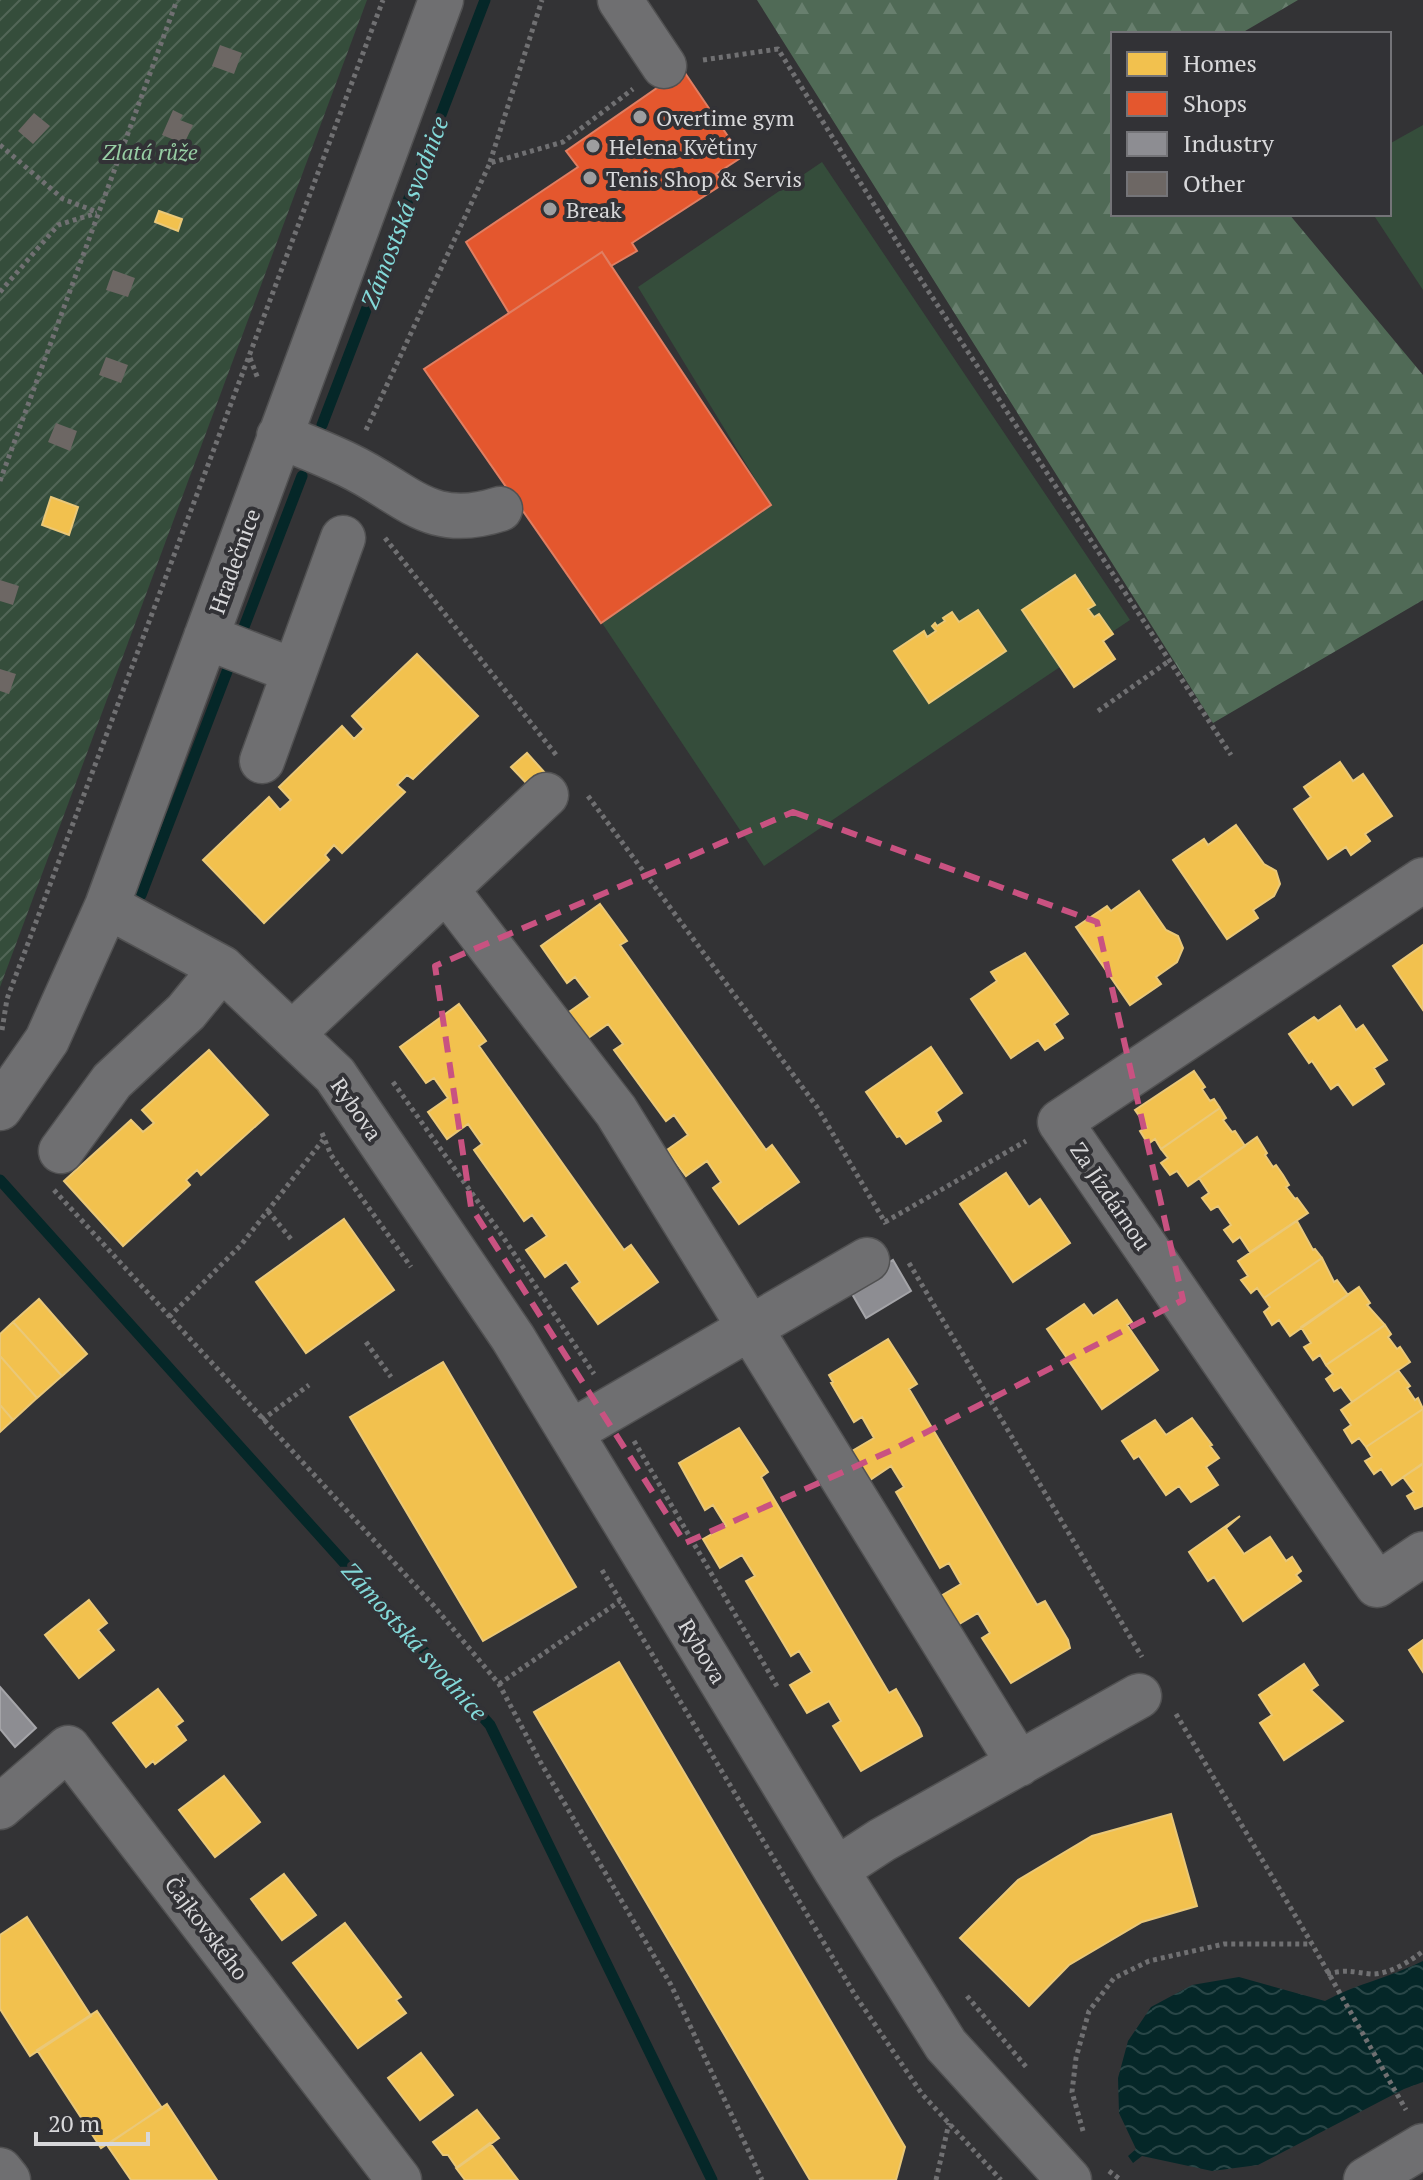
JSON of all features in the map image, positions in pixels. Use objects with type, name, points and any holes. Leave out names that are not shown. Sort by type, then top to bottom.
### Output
[{"type":"street","name":"Hradečnice","points":[[0,1108],[47,1040],[107,906],[441,0]]},
{"type":"street","points":[[620,0],[664,66]]},
{"type":"street","points":[[279,436],[349,465],[431,512],[454,518],[479,516],[500,509]]},
{"type":"street","points":[[262,761],[294,671],[363,537]]},
{"type":"street","points":[[206,637],[294,671]]},
{"type":"street","points":[[292,1034],[563,781]]},
{"type":"street","name":"Za Jízdárnou","points":[[1423,880],[1060,1122],[1377,1585],[1423,1554]]},
{"type":"street","points":[[446,889],[616,1111],[1019,1764]]},
{"type":"street","name":"Rybova","points":[[107,906],[222,968],[335,1075],[513,1338],[836,1870],[946,2045],[1085,2162]]},
{"type":"street","points":[[55,1167],[112,1081],[186,1012],[222,968]]},
{"type":"street","points":[[571,1432],[751,1327],[886,1242]]},
{"type":"street","points":[[836,1870],[882,1840],[1152,1689]]},
{"type":"street","name":"Čajkovského","points":[[0,1807],[68,1748],[399,2180]]},
{"type":"street","points":[[1366,2180],[1423,2146]]},
{"type":"street","points":[[0,2170],[8,2180]]},
{"type":"path","points":[[0,481],[177,0]]},
{"type":"path","points":[[0,1040],[7,999],[383,0]]},
{"type":"path","points":[[349,465],[490,163],[542,0]]},
{"type":"path","points":[[490,163],[563,142],[664,66],[778,49],[910,263],[1231,755]]},
{"type":"path","points":[[0,145],[63,199],[98,213]]},
{"type":"path","points":[[0,292],[58,225],[98,213]]},
{"type":"path","points":[[363,537],[563,781],[817,1107],[886,1242],[1152,1689],[1312,1944],[1395,2093]]},
{"type":"path","points":[[1098,711],[1169,661]]},
{"type":"path","points":[[387,1072],[556,1315],[614,1407],[782,1696]]},
{"type":"path","points":[[321,1121],[323,1139],[331,1155],[415,1273]]},
{"type":"path","points":[[886,1242],[1060,1122]]},
{"type":"path","points":[[169,1317],[241,1245],[323,1139]]},
{"type":"path","points":[[55,1167],[169,1317],[434,1606],[499,1684],[542,1765],[671,1985],[762,2180]]},
{"type":"path","points":[[268,1211],[291,1239]]},
{"type":"path","points":[[366,1342],[391,1377]]},
{"type":"path","points":[[262,1420],[309,1385]]},
{"type":"path","points":[[597,1561],[795,1896]]},
{"type":"path","points":[[499,1684],[620,1601]]},
{"type":"path","points":[[1121,2180],[1085,2162],[1083,2131],[1072,2092],[1076,2058],[1089,2011],[1114,1978],[1149,1961],[1224,1944],[1312,1944]]},
{"type":"path","points":[[1327,1974],[1348,1969],[1374,1975],[1411,1961],[1423,1951]]},
{"type":"path","points":[[965,1993],[1032,2074]]},
{"type":"path","points":[[1073,2120],[1083,2131]]},
{"type":"path","points":[[936,2180],[949,2123]]},
{"type":"highlighted area","points":[[793,812],[1097,922],[1183,1300],[892,1450],[685,1543],[471,1207],[435,966]]},
{"type":"green space","name":"Zlatá růže","points":[[0,0],[367,0],[0,987]]},
{"type":"green space","points":[[757,0],[1298,0],[1243,32],[1111,32],[1111,216],[1291,216],[1423,375],[1423,600],[1213,723]]},
{"type":"green space","points":[[1423,125],[1423,290],[1374,216],[1391,216],[1391,143]]},
{"type":"green space","points":[[822,162],[1130,620],[764,866],[600,620],[771,505],[638,287]]},
{"type":"water","points":[[1423,1961],[1423,2082],[1258,2165],[1212,2171],[1142,2156],[1133,2163],[1128,2156],[1136,2149],[1119,2113],[1118,2078],[1128,2041],[1151,2007],[1192,1985],[1239,1977],[1325,2001]]},
{"type":"building: Homes","points":[[159,211],[182,219],[178,231],[155,222]]},
{"type":"building: Homes","points":[[51,497],[78,507],[69,535],[42,525]]},
{"type":"building: Homes","points":[[1075,575],[1095,605],[1088,609],[1094,617],[1099,614],[1113,634],[1103,641],[1115,659],[1074,687],[1022,610]]},
{"type":"building: Homes","points":[[978,610],[1006,651],[929,703],[894,651],[924,631],[927,637],[936,631],[932,626],[945,621],[943,618],[952,612],[959,622]]},
{"type":"building: Homes","points":[[417,654],[478,716],[413,779],[407,775],[397,785],[405,792],[342,853],[334,845],[325,855],[329,860],[264,923],[203,860],[269,797],[280,810],[291,800],[279,787],[342,726],[354,739],[364,729],[352,716]]},
{"type":"building: Homes","points":[[527,753],[546,774],[531,788],[511,767]]},
{"type":"building: Homes","points":[[1340,762],[1353,781],[1363,774],[1392,816],[1365,834],[1370,841],[1351,855],[1346,847],[1328,859],[1294,809],[1311,797],[1304,787]]},
{"type":"building: Homes","points":[[1236,825],[1264,864],[1276,871],[1280,884],[1274,896],[1253,910],[1258,918],[1227,939],[1173,860],[1204,839],[1208,845]]},
{"type":"building: Homes","points":[[1139,891],[1166,930],[1178,936],[1183,948],[1177,962],[1156,977],[1161,984],[1130,1005],[1076,927],[1107,906],[1111,911]]},
{"type":"building: Homes","points":[[600,904],[627,941],[620,945],[766,1150],[772,1145],[799,1182],[739,1224],[713,1188],[721,1182],[707,1161],[686,1176],[667,1150],[688,1135],[674,1115],[666,1121],[614,1050],[623,1044],[608,1024],[588,1038],[569,1012],[590,997],[575,977],[567,983],[541,946]]},
{"type":"building: Homes","points":[[1423,945],[1423,1010],[1393,966]]},
{"type":"building: Homes","points":[[1025,953],[1068,1014],[1054,1024],[1063,1038],[1045,1050],[1038,1040],[1011,1058],[971,999],[997,981],[991,972]]},
{"type":"building: Homes","points":[[459,1004],[486,1041],[479,1046],[624,1250],[631,1245],[658,1282],[598,1324],[572,1288],[580,1282],[566,1262],[545,1277],[526,1250],[547,1236],[532,1215],[524,1221],[474,1150],[482,1144],[468,1124],[447,1139],[428,1112],[448,1098],[434,1078],[426,1083],[400,1047]]},
{"type":"building: Homes","points":[[1340,1006],[1356,1030],[1363,1025],[1387,1060],[1374,1068],[1384,1084],[1353,1105],[1338,1084],[1331,1089],[1289,1034],[1314,1017],[1318,1021]]},
{"type":"building: Homes","points":[[931,1047],[962,1093],[936,1112],[941,1121],[906,1144],[900,1136],[897,1137],[866,1092]]},
{"type":"building: Homes","points":[[209,1050],[268,1115],[201,1175],[197,1170],[186,1180],[190,1185],[123,1246],[64,1181],[131,1120],[143,1132],[154,1123],[142,1110]]},
{"type":"building: Homes","points":[[1194,1071],[1210,1101],[1214,1099],[1220,1108],[1161,1149],[1155,1139],[1148,1144],[1140,1131],[1147,1127],[1135,1110]]},
{"type":"building: Homes","points":[[1220,1108],[1226,1118],[1223,1120],[1245,1146],[1188,1186],[1177,1171],[1170,1175],[1161,1163],[1168,1158],[1161,1149]]},
{"type":"building: Homes","points":[[1257,1137],[1273,1167],[1276,1165],[1289,1185],[1286,1187],[1308,1213],[1250,1252],[1240,1237],[1233,1242],[1224,1230],[1231,1225],[1218,1206],[1211,1210],[1202,1198],[1209,1193],[1199,1178]]},
{"type":"building: Homes","points":[[1006,1173],[1029,1207],[1040,1199],[1070,1243],[1013,1282],[960,1204]]},
{"type":"building: Homes","points":[[344,1219],[394,1290],[306,1353],[256,1282]]},
{"type":"building: Homes","points":[[1297,1221],[1313,1250],[1322,1258],[1264,1298],[1257,1288],[1251,1293],[1241,1280],[1248,1276],[1238,1261]]},
{"type":"building: Homes","points":[[1322,1258],[1334,1282],[1337,1280],[1348,1295],[1290,1336],[1279,1320],[1272,1325],[1264,1312],[1270,1307],[1264,1298]]},
{"type":"building: Homes","points":[[1359,1287],[1370,1303],[1367,1305],[1385,1325],[1326,1365],[1320,1355],[1313,1360],[1304,1347],[1311,1343],[1301,1327]]},
{"type":"building: Homes","points":[[39,1299],[87,1354],[62,1376],[13,1322]]},
{"type":"building: Homes","points":[[1117,1300],[1132,1322],[1127,1325],[1158,1370],[1102,1409],[1047,1329],[1084,1304],[1093,1316]]},
{"type":"building: Homes","points":[[13,1322],[62,1376],[37,1398],[0,1356],[0,1334]]},
{"type":"building: Homes","points":[[1385,1325],[1391,1334],[1388,1337],[1397,1349],[1400,1347],[1410,1362],[1352,1402],[1341,1387],[1334,1391],[1326,1379],[1333,1374],[1326,1365]]},
{"type":"building: Homes","points":[[888,1339],[917,1384],[909,1389],[1037,1605],[1045,1601],[1068,1640],[1070,1648],[1011,1683],[982,1638],[990,1633],[978,1613],[956,1626],[939,1597],[961,1584],[949,1563],[940,1568],[896,1492],[904,1487],[891,1466],[870,1480],[852,1451],[874,1438],[862,1417],[854,1422],[829,1375]]},
{"type":"building: Homes","points":[[0,1356],[37,1398],[13,1420],[0,1405]]},
{"type":"building: Homes","points":[[443,1362],[576,1587],[483,1641],[350,1417]]},
{"type":"building: Homes","points":[[1398,1370],[1423,1409],[1366,1447],[1359,1438],[1352,1443],[1344,1430],[1351,1425],[1341,1410]]},
{"type":"building: Homes","points":[[0,1405],[13,1420],[0,1432]]},
{"type":"building: Homes","points":[[1423,1409],[1423,1463],[1392,1485],[1381,1469],[1374,1474],[1365,1461],[1372,1457],[1366,1447]]},
{"type":"building: Homes","points":[[1192,1418],[1219,1458],[1206,1467],[1218,1485],[1191,1502],[1179,1486],[1166,1495],[1139,1456],[1134,1459],[1122,1441],[1155,1420],[1166,1435]]},
{"type":"building: Homes","points":[[739,1428],[768,1472],[761,1477],[889,1693],[896,1689],[922,1736],[861,1771],[833,1726],[841,1721],[829,1701],[807,1713],[790,1685],[812,1672],[799,1651],[791,1656],[746,1581],[755,1576],[742,1555],[720,1568],[703,1539],[726,1526],[713,1505],[705,1510],[679,1463]]},
{"type":"building: Homes","points":[[1423,1464],[1423,1506],[1415,1509],[1407,1496],[1414,1492],[1403,1477]]},
{"type":"building: Homes","points":[[1240,1516],[1226,1528],[1244,1554],[1270,1537],[1286,1561],[1292,1557],[1301,1571],[1296,1575],[1301,1581],[1243,1621],[1214,1577],[1208,1581],[1189,1552]]},
{"type":"building: Homes","points":[[89,1600],[107,1623],[98,1630],[114,1650],[79,1678],[45,1635]]},
{"type":"building: Homes","points":[[1423,1640],[1423,1672],[1409,1650]]},
{"type":"building: Homes","points":[[619,1662],[905,2147],[896,2180],[810,2180],[534,1712]]},
{"type":"building: Homes","points":[[1304,1664],[1318,1685],[1311,1690],[1343,1721],[1284,1760],[1260,1723],[1272,1715],[1259,1695]]},
{"type":"building: Homes","points":[[158,1689],[183,1721],[176,1726],[186,1740],[155,1764],[153,1761],[146,1767],[113,1723]]},
{"type":"building: Homes","points":[[224,1776],[260,1822],[215,1857],[179,1810]]},
{"type":"building: Homes","points":[[1171,1814],[1197,1906],[1142,1922],[1069,1965],[1029,2006],[960,1938],[1018,1880],[1092,1836]]},
{"type":"building: Homes","points":[[284,1874],[316,1915],[282,1940],[251,1899]]},
{"type":"building: Homes","points":[[27,1917],[91,2016],[30,2056],[0,2009],[0,1935]]},
{"type":"building: Homes","points":[[345,1923],[401,1997],[396,2000],[406,2013],[358,2048],[293,1963]]},
{"type":"building: Homes","points":[[97,2011],[162,2108],[101,2148],[37,2050]]},
{"type":"building: Homes","points":[[421,2053],[453,2095],[420,2120],[388,2078]]},
{"type":"building: Homes","points":[[167,2104],[217,2180],[131,2180],[107,2145]]},
{"type":"building: Homes","points":[[477,2110],[499,2138],[457,2168],[433,2142]]},
{"type":"building: Homes","points":[[490,2143],[518,2180],[465,2180],[456,2168]]},
{"type":"building: Shops","points":[[683,70],[742,157],[716,174],[723,184],[632,243],[637,251],[611,266],[602,252],[509,313],[466,242],[578,167],[566,151]]},
{"type":"building: Shops","points":[[602,252],[771,505],[601,623],[424,369]]},
{"type":"building: Industry","points":[[893,1260],[911,1291],[866,1318],[848,1287]]},
{"type":"building: Industry","points":[[0,1687],[36,1728],[15,1747],[0,1729]]},
{"type":"building: Other","points":[[220,45],[242,53],[234,74],[212,66]]},
{"type":"building: Other","points":[[173,110],[183,115],[180,120],[193,125],[184,144],[162,135]]},
{"type":"building: Other","points":[[34,113],[50,126],[33,144],[18,131]]},
{"type":"building: Other","points":[[113,270],[135,278],[128,297],[106,290]]},
{"type":"building: Other","points":[[106,357],[128,365],[121,383],[99,375]]},
{"type":"building: Other","points":[[56,423],[77,431],[70,451],[48,442]]},
{"type":"building: Other","points":[[0,580],[19,586],[13,605],[0,601]]},
{"type":"building: Other","points":[[0,669],[16,674],[9,694],[0,691]]},
{"type":"waterway","name":"Zámostská svodnice","points":[[322,425],[485,0]]},
{"type":"waterway","name":"Zámostská svodnice","points":[[239,640],[302,476]]},
{"type":"waterway","name":"Zámostská svodnice","points":[[141,895],[233,656]]},
{"type":"waterway","name":"Zámostská svodnice","points":[[0,1180],[490,1725],[712,2180]]},
{"type":"place","name":"Overtime gym","points":[[640,117]]},
{"type":"place","name":"Helena Květiny","points":[[593,146]]},
{"type":"place","name":"Tenis Shop & Servis","points":[[590,178]]},
{"type":"place","name":"Break","points":[[550,209]]}]
